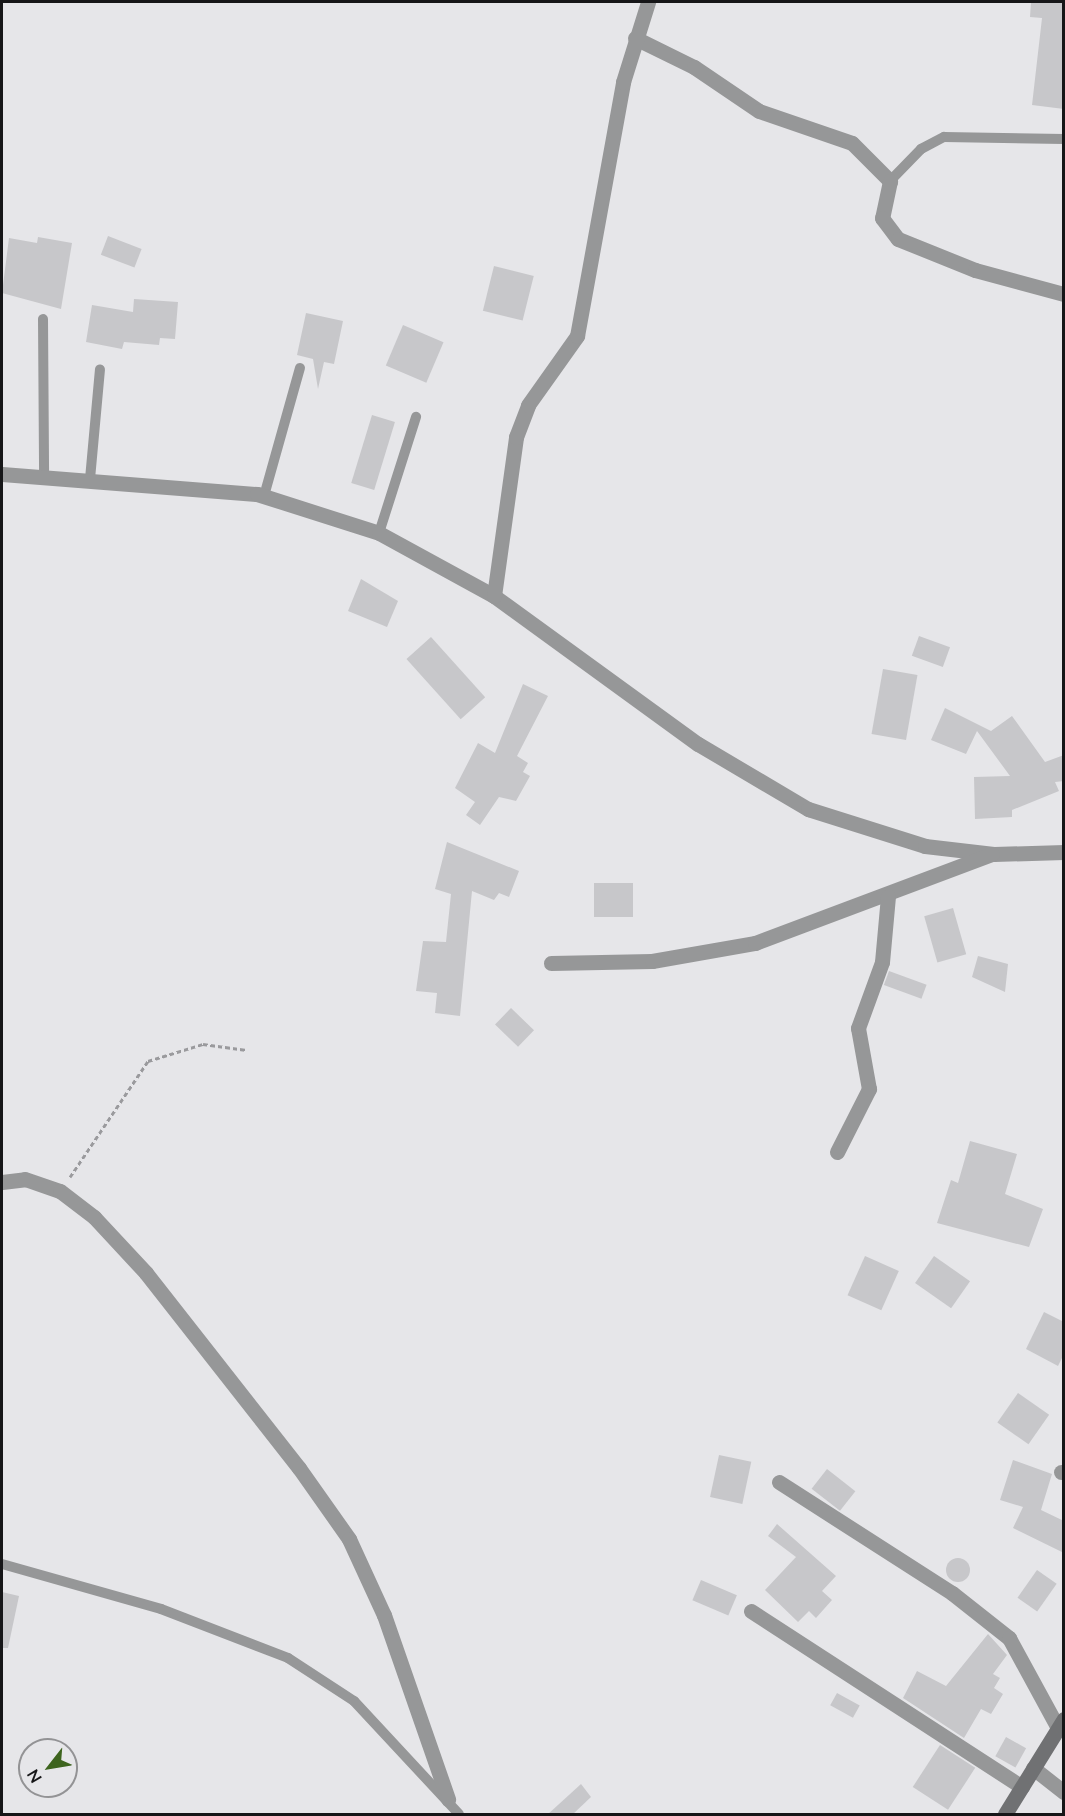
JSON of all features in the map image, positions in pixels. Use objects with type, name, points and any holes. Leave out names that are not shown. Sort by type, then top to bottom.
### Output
[{"type":"main road","points":[[1005,1815],[1061,1723]]},
{"type":"street","points":[[494,596],[516,437],[528,405],[578,336],[635,38],[648,2]]},
{"type":"street","points":[[635,38],[694,67],[759,111],[852,143],[890,181],[882,218],[898,239],[975,270],[1064,294]]},
{"type":"street","points":[[2,474],[90,479],[264,496],[379,533],[494,596],[699,744],[808,809],[925,846],[994,854],[1064,852]]},
{"type":"street","points":[[551,963],[652,961],[755,943],[888,896],[994,854]]},
{"type":"street","points":[[837,1152],[869,1089],[858,1028],[882,962],[888,896]]},
{"type":"street","points":[[2,1182],[25,1179],[60,1191],[94,1217],[146,1273],[349,1539],[384,1615],[448,1799]]},
{"type":"street","points":[[779,1482],[952,1593],[1009,1638],[1061,1723]]},
{"type":"street","points":[[751,1611],[1022,1787]]},
{"type":"street","points":[[1033,1768],[1064,1792]]},
{"type":"lane","points":[[890,181],[921,149],[945,137],[1064,139]]},
{"type":"lane","points":[[43,319],[44,476]]},
{"type":"lane","points":[[264,496],[300,368]]},
{"type":"lane","points":[[90,479],[100,369]]},
{"type":"lane","points":[[379,533],[416,417]]},
{"type":"lane","points":[[2,1564],[161,1609],[288,1658],[354,1701],[448,1799],[459,1815]]},
{"type":"path","points":[[60,1191],[148,1061],[203,1044],[247,1050]]},
{"type":"building","points":[[1031,2],[1064,2],[1064,109],[1032,105],[1042,18],[1030,17]]},
{"type":"building","points":[[108,236],[142,249],[134,268],[101,255]]},
{"type":"building","points":[[38,237],[72,243],[61,309],[2,293],[9,238],[37,243]]},
{"type":"building","points":[[494,266],[534,276],[523,321],[483,311]]},
{"type":"building","points":[[134,299],[178,302],[175,339],[160,338],[159,345],[124,342],[122,349],[86,342],[92,305],[133,312]]},
{"type":"building","points":[[306,313],[343,321],[334,364],[324,362],[318,389],[313,359],[297,355]]},
{"type":"building","points":[[403,325],[444,342],[426,383],[386,366]]},
{"type":"building","points":[[372,415],[395,422],[374,490],[351,483]]},
{"type":"building","points":[[361,579],[398,601],[387,627],[348,611]]},
{"type":"building","points":[[919,636],[950,647],[943,667],[912,656]]},
{"type":"building","points":[[431,637],[485,697],[461,719],[406,659]]},
{"type":"building","points":[[883,669],[917,675],[906,740],[872,734]]},
{"type":"building","points":[[523,684],[548,696],[517,756],[528,763],[523,772],[530,776],[516,801],[499,797],[480,825],[466,815],[475,802],[455,788],[478,743],[495,753]]},
{"type":"building","points":[[945,708],[991,731],[1012,716],[1045,762],[1064,755],[1064,781],[1055,782],[1059,791],[1012,810],[1012,817],[975,819],[974,777],[1010,776],[977,731],[966,754],[931,740]]},
{"type":"building","points":[[447,842],[519,871],[509,897],[499,893],[494,900],[472,891],[460,1016],[435,1013],[437,993],[416,991],[423,941],[446,942],[451,894],[435,889]]},
{"type":"building","points":[[594,883],[633,883],[633,917],[594,917]]},
{"type":"building","points":[[953,908],[966,954],[937,962],[924,916]]},
{"type":"building","points":[[978,956],[1008,964],[1005,992],[972,977]]},
{"type":"building","points":[[889,971],[927,985],[921,999],[884,985]]},
{"type":"building","points":[[511,1008],[534,1030],[518,1047],[495,1025]]},
{"type":"building","points":[[970,1141],[1017,1154],[1005,1194],[1043,1209],[1029,1247],[937,1223],[951,1180],[958,1183]]},
{"type":"building","points":[[865,1256],[899,1271],[881,1310],[848,1295]]},
{"type":"building","points":[[934,1256],[970,1281],[951,1308],[915,1283]]},
{"type":"building","points":[[1044,1312],[1064,1322],[1064,1354],[1058,1366],[1026,1349]]},
{"type":"building","points":[[1018,1393],[1049,1415],[1028,1444],[997,1422]]},
{"type":"building","points":[[719,1455],[751,1462],[742,1504],[710,1497]]},
{"type":"building","points":[[1013,1460],[1052,1474],[1041,1510],[1064,1521],[1064,1553],[1013,1528],[1023,1507],[1000,1500]]},
{"type":"building","points":[[827,1469],[855,1491],[840,1511],[812,1489]]},
{"type":"building","points":[[777,1524],[836,1576],[822,1591],[832,1600],[816,1618],[809,1611],[798,1622],[765,1590],[796,1557],[768,1536]]},
{"type":"building","points":[[958,1558],[967,1561],[970,1570],[967,1579],[958,1582],[949,1579],[946,1570],[949,1561]]},
{"type":"building","points":[[1037,1570],[1057,1584],[1037,1612],[1017,1598]]},
{"type":"building","points":[[701,1580],[737,1595],[728,1615],[692,1600]]},
{"type":"building","points":[[2,1592],[19,1596],[8,1648],[2,1648]]},
{"type":"building","points":[[988,1634],[1007,1655],[993,1674],[1000,1678],[994,1688],[1003,1694],[991,1714],[981,1709],[964,1738],[903,1698],[917,1671],[946,1686]]},
{"type":"building","points":[[837,1693],[860,1706],[853,1718],[830,1705]]},
{"type":"building","points":[[1006,1737],[1026,1748],[1015,1767],[995,1756]]},
{"type":"building","points":[[940,1745],[975,1768],[948,1810],[913,1787]]},
{"type":"building","points":[[581,1784],[591,1797],[572,1815],[547,1815]]}]
